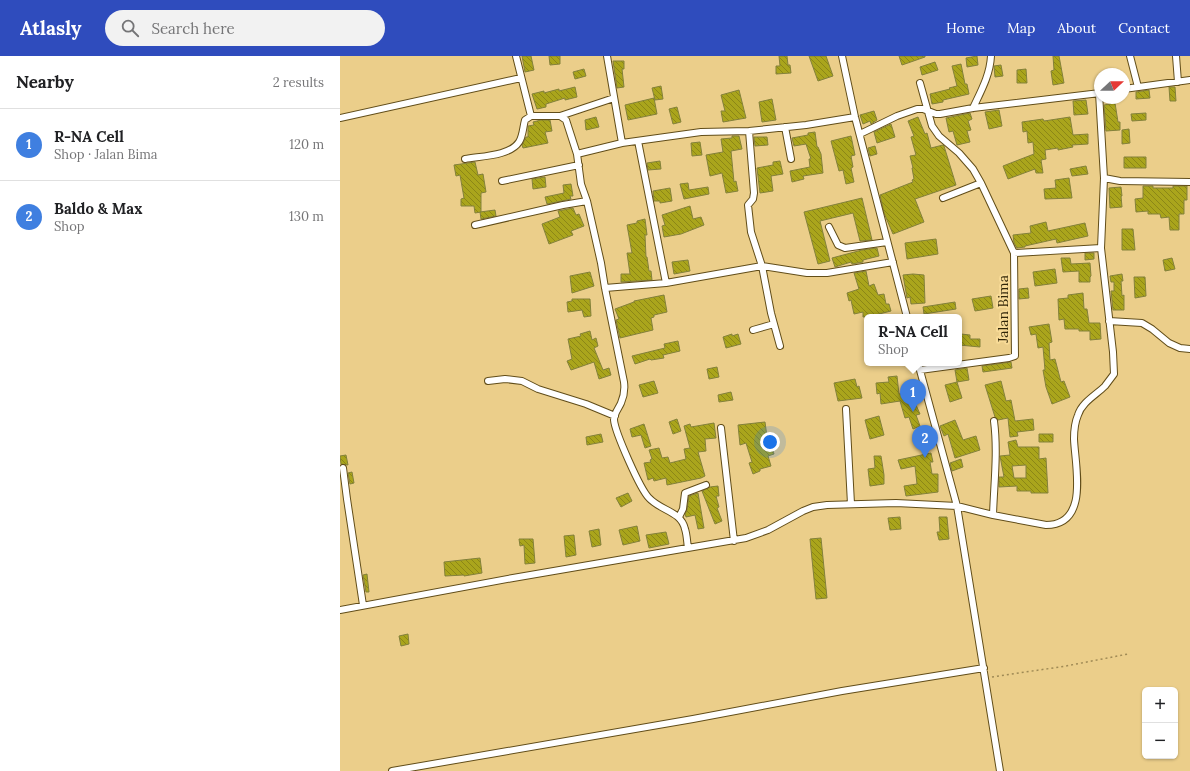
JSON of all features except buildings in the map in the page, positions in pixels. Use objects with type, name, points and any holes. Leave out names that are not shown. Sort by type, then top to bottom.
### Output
[{"type":"street","points":[[516,56],[531,116]]},
{"type":"street","points":[[607,56],[622,143]]},
{"type":"street","points":[[842,56],[855,117],[906,314]]},
{"type":"street","points":[[973,108],[988,74],[991,56]]},
{"type":"street","points":[[1130,56],[1138,87]]},
{"type":"street","points":[[1176,56],[1178,82]]},
{"type":"street","points":[[340,118],[521,78]]},
{"type":"street","points":[[1130,88],[1190,80]]},
{"type":"street","points":[[920,83],[935,132],[973,169],[1014,253],[1101,248]]},
{"type":"street","points":[[860,134],[912,110],[923,109],[940,114],[973,108],[1094,94]]},
{"type":"street","points":[[465,159],[504,152],[515,147],[520,141],[525,120],[531,116],[560,116],[614,98]]},
{"type":"street","points":[[340,610],[734,541],[768,530],[803,511],[814,507],[827,505],[896,504],[957,506],[993,515],[1046,524],[1054,525],[1063,521],[1071,513],[1077,496],[1074,437],[1079,413],[1083,406],[1105,386],[1114,374],[1113,352],[1101,248],[1104,178],[1101,104]]},
{"type":"street","points":[[560,116],[566,120],[577,154],[581,184],[601,263],[624,382],[625,392],[614,420],[619,439],[641,487],[648,497],[679,517],[685,529],[688,548]]},
{"type":"street","points":[[577,154],[622,143],[701,132],[749,131],[829,122],[855,117]]},
{"type":"street","points":[[785,127],[791,159]]},
{"type":"street","points":[[749,131],[754,193],[753,199],[748,205],[749,213],[752,232],[762,266],[780,346]]},
{"type":"street","points":[[638,141],[666,283]]},
{"type":"street","points":[[502,181],[579,165]]},
{"type":"street","points":[[1104,178],[1120,181],[1190,182]]},
{"type":"street","points":[[942,198],[981,183]]},
{"type":"street","points":[[475,225],[586,201]]},
{"type":"street","points":[[829,227],[838,245],[845,248],[887,242]]},
{"type":"street","name":"Jalan Bima","points":[[962,362],[1010,358],[1015,356],[1014,253]]},
{"type":"street","points":[[605,288],[666,283],[762,266],[807,273],[827,273],[893,262]]},
{"type":"street","points":[[1109,321],[1142,324],[1152,329],[1169,343],[1180,348],[1190,349]]},
{"type":"street","points":[[753,330],[774,324]]},
{"type":"street","points":[[919,366],[957,506],[1000,771]]},
{"type":"street","points":[[488,381],[505,379],[522,381],[538,389],[586,404],[615,416]]},
{"type":"street","points":[[846,409],[851,504]]},
{"type":"street","points":[[993,515],[996,457],[994,421]]},
{"type":"street","points":[[721,428],[734,541]]},
{"type":"street","points":[[343,468],[363,605]]},
{"type":"street","points":[[679,517],[683,509],[685,492],[706,485]]},
{"type":"street","points":[[392,771],[678,722],[842,691],[984,668]]},
{"type":"path","points":[[986,678],[1066,666],[1128,654]]},
{"type":"place","name":"R-NA Cell","points":[[913,412]]},
{"type":"place","name":"Baldo & Max","points":[[925,458]]}]
